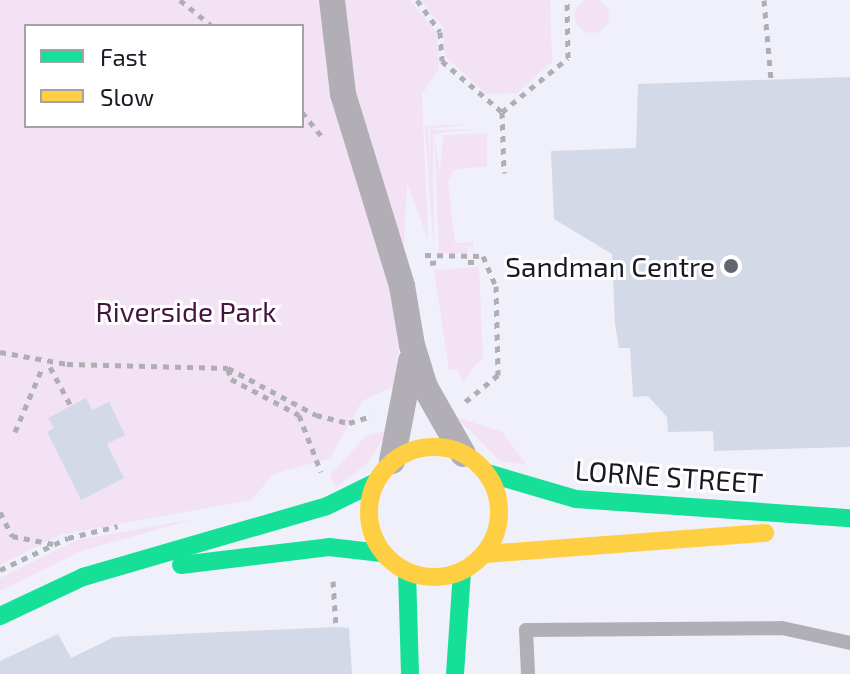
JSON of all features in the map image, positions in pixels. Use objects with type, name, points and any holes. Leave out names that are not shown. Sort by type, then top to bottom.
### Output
[{"type":"street","points":[[332,0],[343,94],[402,286],[412,345],[436,408],[463,454],[487,473],[499,505],[485,554],[462,571],[444,577],[407,572],[382,553],[368,520],[374,483]]},
{"type":"street","points":[[0,616],[83,577],[327,506],[374,483],[392,461],[406,412],[412,345]]},
{"type":"street","points":[[392,461],[427,447],[463,454]]},
{"type":"street","name":"LORNE STREET","points":[[487,473],[576,499],[850,518]]},
{"type":"street","name":"LORNE STREET","points":[[485,554],[850,528]]},
{"type":"street","points":[[83,577],[304,549],[382,553]]},
{"type":"street","points":[[455,674],[462,571]]},
{"type":"street","points":[[407,572],[410,674]]},
{"type":"lane","points":[[528,674],[526,630],[782,628],[850,643]]},
{"type":"path","points":[[180,0],[210,24]]},
{"type":"path","points":[[417,0],[440,32],[442,61],[502,112],[504,173]]},
{"type":"path","points":[[502,112],[568,58],[567,0]]},
{"type":"path","points":[[764,0],[771,80]]},
{"type":"path","points":[[304,114],[329,145]]},
{"type":"path","points":[[419,247],[427,257],[483,256],[496,286],[498,375],[477,399],[436,408]]},
{"type":"path","points":[[430,263],[440,262]]},
{"type":"path","points":[[468,262],[476,262]]},
{"type":"path","points":[[0,352],[67,364],[228,368],[299,408],[338,420],[406,412]]},
{"type":"path","points":[[15,432],[43,366]]},
{"type":"path","points":[[50,367],[71,406]]},
{"type":"path","points":[[228,368],[231,379],[299,415],[320,463],[322,473],[314,475]]},
{"type":"path","points":[[0,512],[12,536],[54,544]]},
{"type":"path","points":[[0,570],[54,544],[130,524]]},
{"type":"path","points":[[333,576],[336,627]]},
{"type":"green space","points":[[592,-1],[604,4],[609,16],[604,28],[592,33],[580,28],[575,16],[580,4]]},
{"type":"green space","name":"Riverside Park","points":[[0,0],[410,0],[437,33],[439,69],[422,94],[428,240],[407,183],[397,385],[362,401],[330,458],[274,474],[251,500],[60,535],[0,565]]},
{"type":"green space","points":[[420,0],[550,0],[552,62],[517,93],[486,94],[445,56],[443,27]]},
{"type":"green space","points":[[471,124],[428,129],[430,175],[430,130],[479,129],[433,134],[434,254],[425,126]]},
{"type":"green space","points":[[487,133],[487,166],[453,170],[448,182],[455,243],[473,242],[473,252],[469,246],[451,246],[468,247],[468,253],[439,254],[434,135],[440,173],[443,135]]},
{"type":"green space","points":[[479,267],[483,357],[462,382],[458,369],[449,370],[434,270]]},
{"type":"green space","points":[[456,417],[502,432],[527,465],[500,461]]},
{"type":"green space","points":[[389,430],[367,464],[336,487],[330,475],[366,436]]},
{"type":"green space","points":[[195,519],[81,551],[0,591],[0,578],[77,540]]},
{"type":"building","name":"Sandman Centre","points":[[850,77],[850,447],[714,451],[713,431],[668,432],[667,417],[648,396],[633,397],[630,348],[619,348],[615,324],[612,254],[554,219],[551,151],[636,148],[638,84]]},
{"type":"building","points":[[86,398],[92,410],[109,402],[125,435],[107,444],[124,478],[81,500],[47,432],[54,428],[48,418]]},
{"type":"building","points":[[349,628],[352,674],[0,674],[0,661],[58,634],[71,658],[114,637]]},
{"type":"traffic: fast","points":[[487,473],[576,499],[850,518]]},
{"type":"traffic: fast","points":[[0,616],[83,577],[327,506],[374,483]]},
{"type":"traffic: fast","points":[[181,565],[329,547],[382,553]]},
{"type":"traffic: fast","points":[[455,674],[462,571]]},
{"type":"traffic: fast","points":[[407,572],[410,674]]},
{"type":"traffic: slow","points":[[434,447],[459,452],[480,466],[494,487],[499,512],[494,537],[480,558],[459,572],[434,577],[409,572],[388,558],[374,537],[369,512],[374,487],[388,466],[409,452],[434,447]]},
{"type":"traffic: slow","points":[[485,554],[765,533]]},
{"type":"place","name":"Sandman Centre","points":[[731,266]]}]
